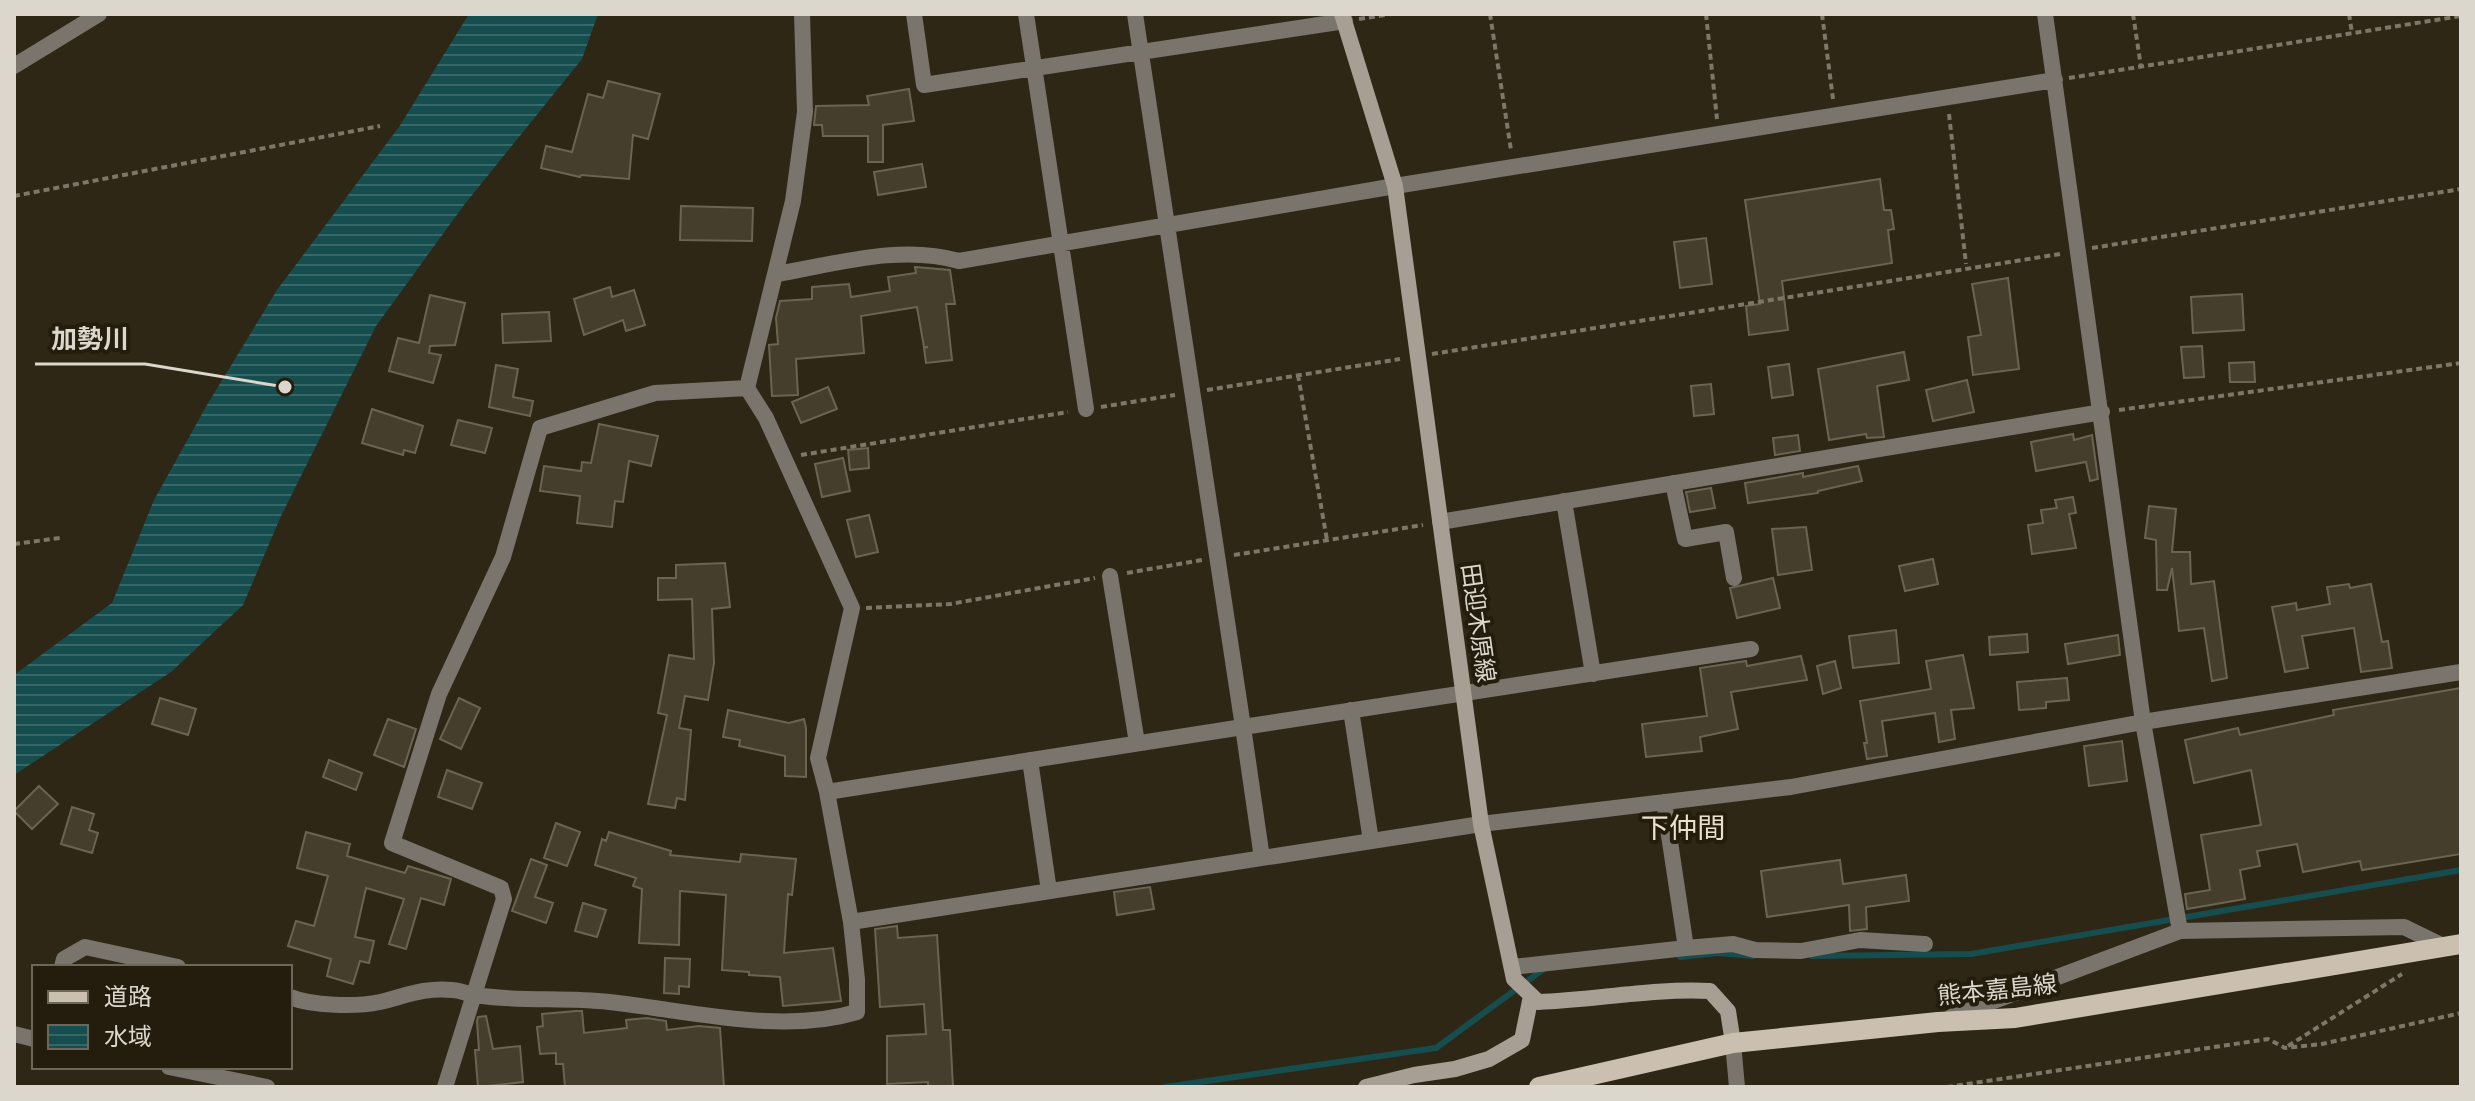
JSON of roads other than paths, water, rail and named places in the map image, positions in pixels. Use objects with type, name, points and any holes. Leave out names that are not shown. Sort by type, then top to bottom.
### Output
[{"type":"main road","name":"田迎木原線","points":[[1344,17],[1395,186],[1481,824],[1513,973]]},
{"type":"main road","name":"熊本嘉島線","points":[[1539,1087],[1733,1043],[1938,1022],[2015,1018],[2453,946]]},
{"type":"main road","points":[[1513,973],[1538,1002],[1578,1001],[1682,989],[1710,991],[1728,1011],[1733,1043]]},
{"type":"main road","points":[[1366,1087],[1489,1059],[1522,1040],[1531,996]]},
{"type":"street","points":[[14,66],[99,14]]},
{"type":"street","points":[[292,998],[306,1003],[376,1003],[423,990],[453,990],[476,995],[607,1001],[701,1015],[778,1021],[842,1017],[857,1012],[851,922],[818,758],[852,608],[766,418],[747,388],[793,201],[805,112],[802,14]]},
{"type":"street","points":[[914,14],[924,85],[1344,17]]},
{"type":"street","points":[[1026,14],[1086,409]]},
{"type":"street","points":[[1135,14],[1262,858]]},
{"type":"street","points":[[2045,14],[2143,722],[2180,931]]},
{"type":"street","points":[[777,274],[906,252],[933,254],[959,261],[1395,186],[2055,80]]},
{"type":"street","points":[[445,1087],[504,899],[501,888],[392,843],[439,694],[503,557],[540,428],[655,393],[747,388]]},
{"type":"street","points":[[1440,522],[2102,412]]},
{"type":"street","points":[[1673,483],[1685,539],[1726,532],[1734,578]]},
{"type":"street","points":[[1564,501],[1593,674]]},
{"type":"street","points":[[1110,576],[1137,743]]},
{"type":"street","points":[[827,792],[1751,649]]},
{"type":"street","points":[[851,922],[1481,824],[1791,787],[2143,722],[2461,672]]},
{"type":"street","points":[[1351,710],[1371,841]]},
{"type":"street","points":[[1030,760],[1049,891]]},
{"type":"street","points":[[1664,802],[1686,948]]},
{"type":"street","points":[[1938,1022],[2180,931],[2404,927],[2453,946]]},
{"type":"street","points":[[1513,973],[1733,944],[1755,950],[1801,951],[1860,940],[1925,944]]},
{"type":"street","points":[[62,965],[64,959],[85,947],[169,965]]},
{"type":"street","points":[[1733,1043],[1737,1087]]},
{"type":"street","points":[[179,1069],[267,1087]]},
{"type":"water","points":[[469,14],[598,14],[582,59],[464,205],[376,326],[281,516],[243,605],[171,672],[14,775],[14,675],[112,603],[154,500],[207,405],[277,290],[399,127]]},
{"type":"waterway","points":[[1812,956],[1971,954],[2461,870]]},
{"type":"waterway","points":[[1680,957],[1718,953],[1753,956]]},
{"type":"waterway","points":[[1165,1087],[1436,1048],[1545,968]]},
{"type":"place","name":"加勢川","points":[[285,387]]},
{"type":"district","name":"下仲間","points":[[1683,828]]}]
